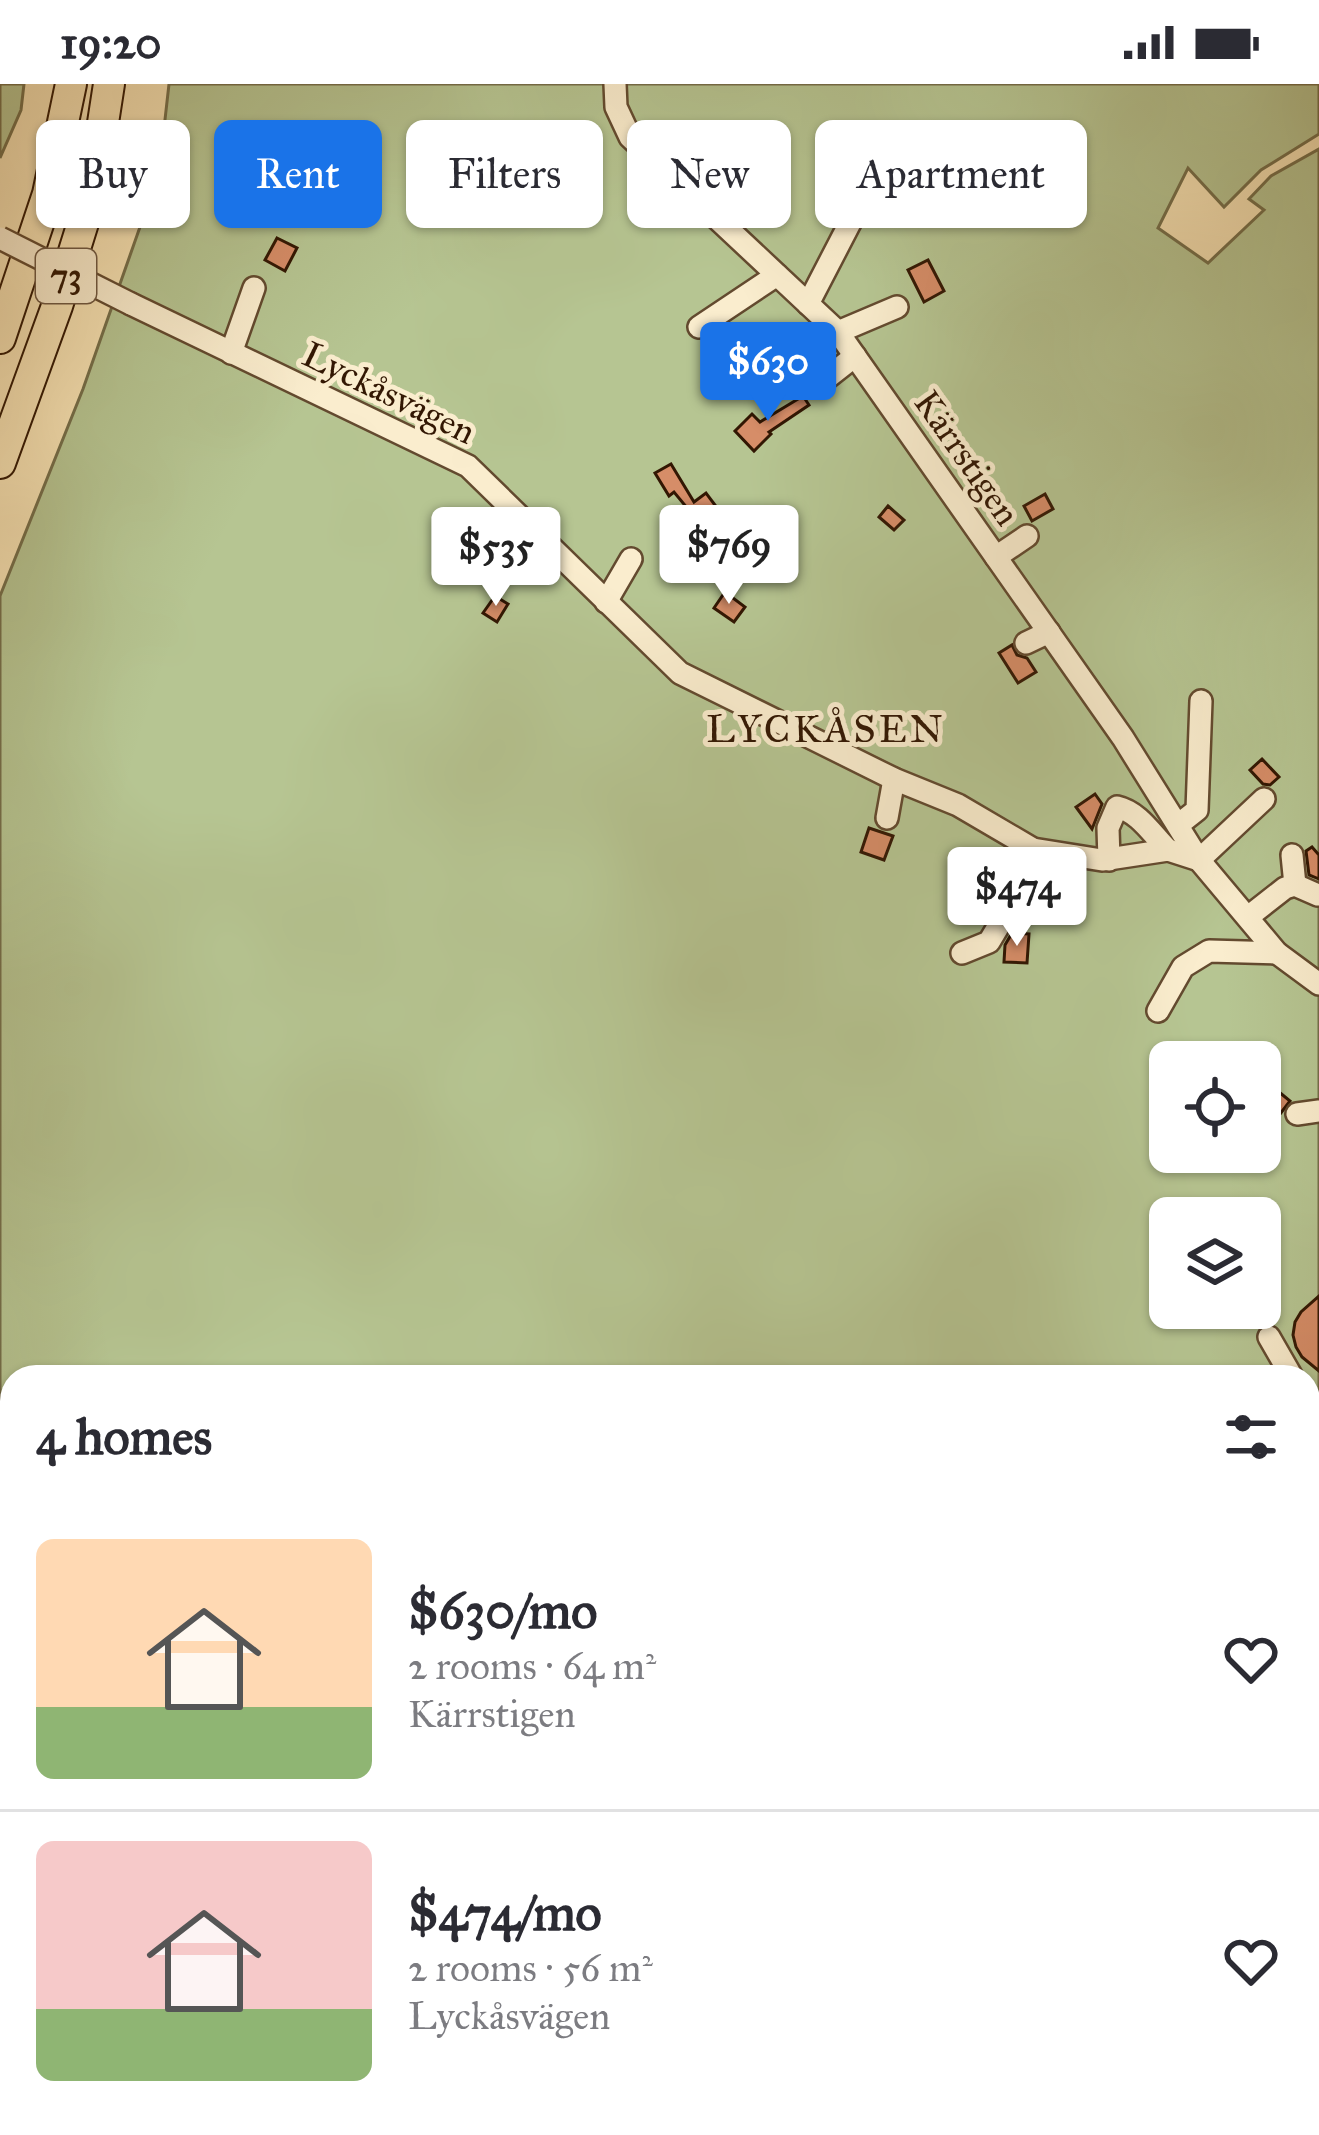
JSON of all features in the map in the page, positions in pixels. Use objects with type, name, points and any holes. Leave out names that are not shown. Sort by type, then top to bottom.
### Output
[{"type":"highway","name":"73","points":[[0,338],[48,194],[71,84]]},
{"type":"highway","name":"73","points":[[0,463],[92,194],[110,84]]},
{"type":"street","name":"Kärrstigen","points":[[615,84],[616,107],[630,137],[838,332],[1123,738],[1199,860]]},
{"type":"street","points":[[808,304],[846,228]]},
{"type":"street","name":"Lyckåsvägen","points":[[0,238],[467,466],[680,673],[958,805],[1034,849],[1109,860],[1168,850],[1199,860]]},
{"type":"street","points":[[699,327],[777,274]]},
{"type":"street","points":[[231,352],[254,288]]},
{"type":"street","points":[[838,332],[898,307]]},
{"type":"street","points":[[827,378],[855,356]]},
{"type":"street","points":[[996,557],[1027,536]]},
{"type":"street","points":[[606,602],[631,559]]},
{"type":"street","points":[[1026,643],[1048,632]]},
{"type":"street","points":[[1178,825],[1197,810],[1201,701]]},
{"type":"street","points":[[887,818],[895,779]]},
{"type":"street","points":[[1264,799],[1199,860],[1277,952],[1318,983]]},
{"type":"street","points":[[1109,860],[1108,828],[1117,807],[1137,817],[1168,850]]},
{"type":"street","points":[[962,953],[989,942],[1034,849]]},
{"type":"street","points":[[1292,855],[1295,885]]},
{"type":"street","points":[[961,882],[1007,869],[1023,872]]},
{"type":"street","points":[[1247,917],[1285,888],[1295,885],[1318,895]]},
{"type":"street","points":[[1158,1011],[1184,967],[1209,951],[1277,952]]},
{"type":"street","points":[[1269,1337],[1285,1365]]},
{"type":"green space","points":[[0,84],[24,84],[21,110],[0,158]]},
{"type":"green space","points":[[169,84],[1319,84],[1319,134],[1261,170],[1224,207],[1188,168],[1158,228],[1208,263],[1264,210],[1249,199],[1271,176],[1319,149],[1319,1365],[0,1365],[0,596],[83,389],[140,228],[190,228],[190,120],[165,120]]},
{"type":"building","points":[[277,238],[297,248],[285,271],[265,260]]},
{"type":"building","points":[[928,260],[944,291],[924,302],[908,270]]},
{"type":"building","points":[[721,331],[733,349],[717,360],[705,342]]},
{"type":"building","points":[[803,396],[809,405],[769,432],[754,451],[735,431],[752,414],[760,422]]},
{"type":"building","points":[[671,464],[694,502],[706,493],[715,505],[697,520],[674,492],[669,496],[655,473]]},
{"type":"building","points":[[1045,494],[1053,509],[1032,521],[1024,506]]},
{"type":"building","points":[[888,506],[904,520],[894,530],[879,517]]},
{"type":"building","points":[[725,592],[745,607],[734,622],[714,608]]},
{"type":"building","points":[[495,596],[508,604],[497,622],[483,613]]},
{"type":"building","points":[[1012,645],[1036,672],[1018,683],[999,653]]},
{"type":"building","points":[[1262,759],[1279,777],[1270,785],[1250,770]]},
{"type":"building","points":[[1095,794],[1102,804],[1092,829],[1076,807]]},
{"type":"building","points":[[869,828],[893,836],[884,860],[861,852]]},
{"type":"building","points":[[1312,847],[1319,855],[1319,879],[1309,875],[1306,851]]},
{"type":"building","points":[[1012,933],[1029,934],[1027,963],[1004,962]]},
{"type":"building","points":[[1319,1296],[1319,1365],[1312,1365],[1296,1347],[1293,1335],[1301,1312]]},
{"type":"district","name":"LYCKÅSEN","points":[[826,729]]}]
